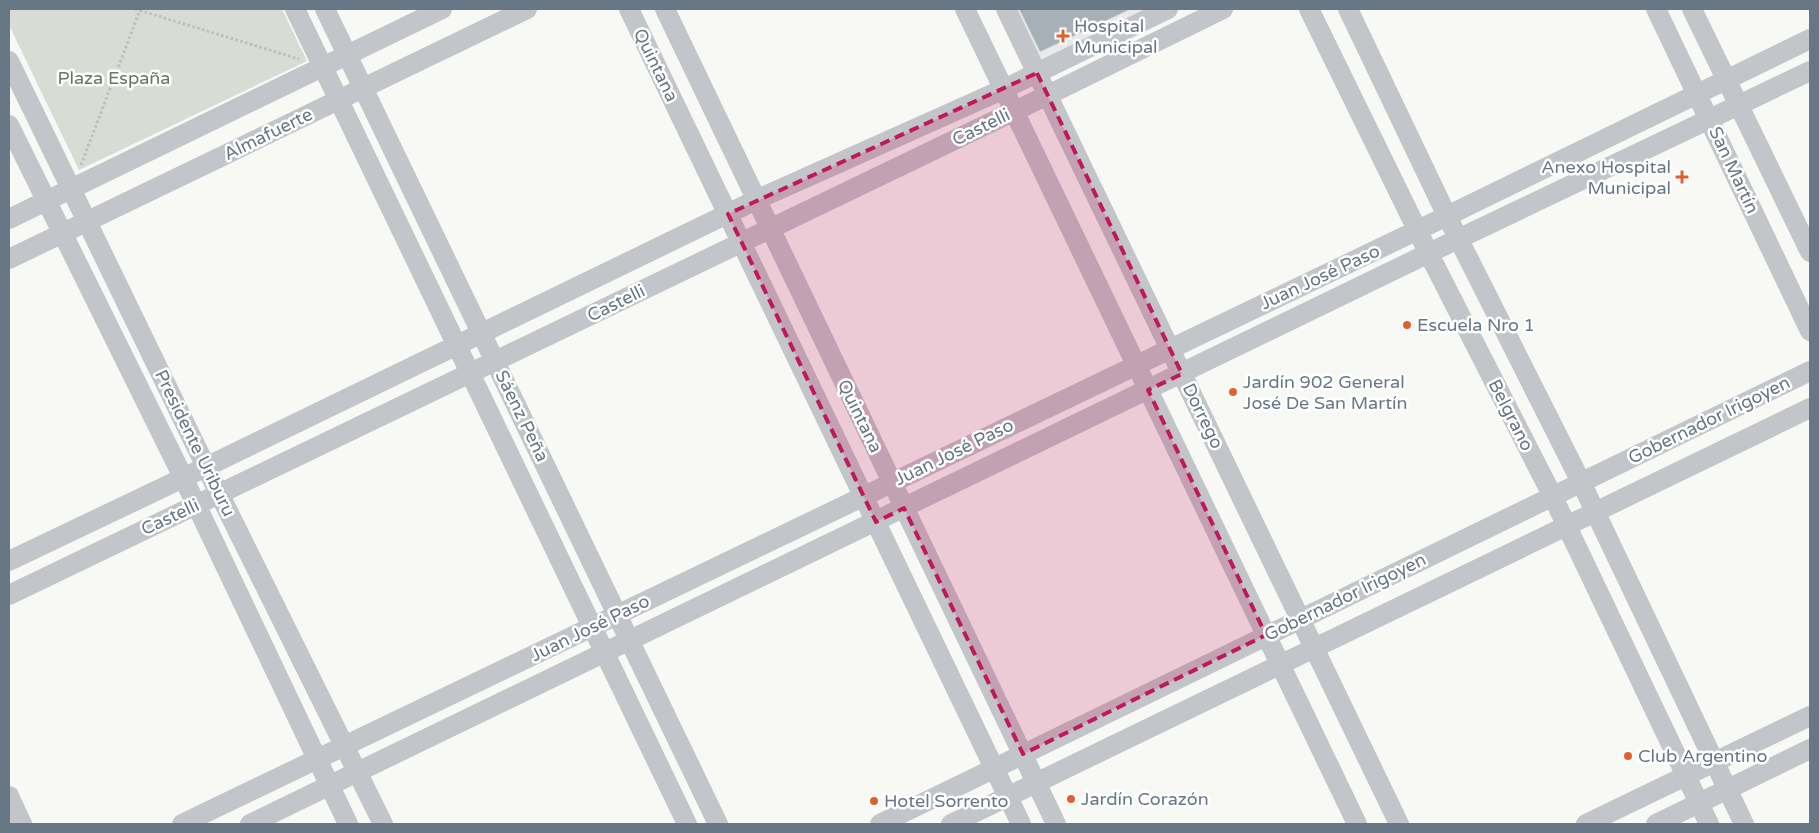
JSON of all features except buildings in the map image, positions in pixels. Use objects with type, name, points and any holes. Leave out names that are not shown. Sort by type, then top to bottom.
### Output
[{"type":"street","name":"Sáenz Peña","points":[[295,9],[315,64],[339,100],[687,824]]},
{"type":"street","name":"Sáenz Peña","points":[[326,9],[718,824]]},
{"type":"street","points":[[9,219],[315,64],[347,54],[442,9]]},
{"type":"street","name":"Almafuerte","points":[[9,259],[527,9]]},
{"type":"street","name":"Quintana","points":[[629,9],[1020,824]]},
{"type":"street","name":"Quintana","points":[[664,9],[1056,824]]},
{"type":"street","points":[[966,9],[1357,824]]},
{"type":"street","name":"Dorrego","points":[[1006,9],[1399,824]]},
{"type":"street","name":"Castelli","points":[[9,561],[756,200],[1004,89],[1168,9]]},
{"type":"street","name":"Castelli","points":[[9,595],[1223,9]]},
{"type":"street","name":"Belgrano","points":[[1310,9],[1417,230],[1552,495],[1709,824]]},
{"type":"street","name":"Belgrano","points":[[1348,9],[1458,239],[1581,482],[1744,824]]},
{"type":"street","name":"San Martín","points":[[1656,9],[1810,331]]},
{"type":"street","name":"San Martín","points":[[1692,9],[1810,252]]},
{"type":"street","name":"Juan José Paso","points":[[182,824],[1447,216],[1810,39]]},
{"type":"street","name":"Presidente Uriburu","points":[[9,61],[206,467],[383,824]]},
{"type":"street","name":"Juan José Paso","points":[[250,824],[1458,239],[1810,71]]},
{"type":"street","name":"Presidente Uriburu","points":[[9,125],[196,505],[348,824]]},
{"type":"street","name":"Gobernador Irigoyen","points":[[880,824],[1552,495],[1810,371]]},
{"type":"street","name":"Gobernador Irigoyen","points":[[951,824],[1810,408]]},
{"type":"street","points":[[1586,824],[1810,716]]},
{"type":"street","points":[[1656,824],[1810,749]]},
{"type":"street","points":[[9,796],[22,824]]},
{"type":"path","points":[[79,170],[138,9],[315,64]]},
{"type":"highlighted area","points":[[1037,73],[1182,374],[1148,390],[1266,635],[1023,754],[904,508],[876,522],[728,214]]},
{"type":"shaded area","name":"Hospital Municipal","points":[[1015,9],[1152,9],[1042,62]]},
{"type":"green space","name":"Plaza España","points":[[9,9],[282,9],[307,61],[79,170],[9,25]]},
{"type":"place","name":"Hospital Municipal","points":[[1063,36]]},
{"type":"place","name":"Anexo Hospital Municipal","points":[[1682,177]]},
{"type":"place","name":"Escuela Nro 1","points":[[1407,325]]},
{"type":"place","name":"Jardín 902 General José De San Martín","points":[[1233,392]]},
{"type":"place","name":"Club Argentino","points":[[1628,756]]},
{"type":"place","name":"Jardín Corazón","points":[[1071,799]]},
{"type":"place","name":"Hotel Sorrento","points":[[874,801]]}]
